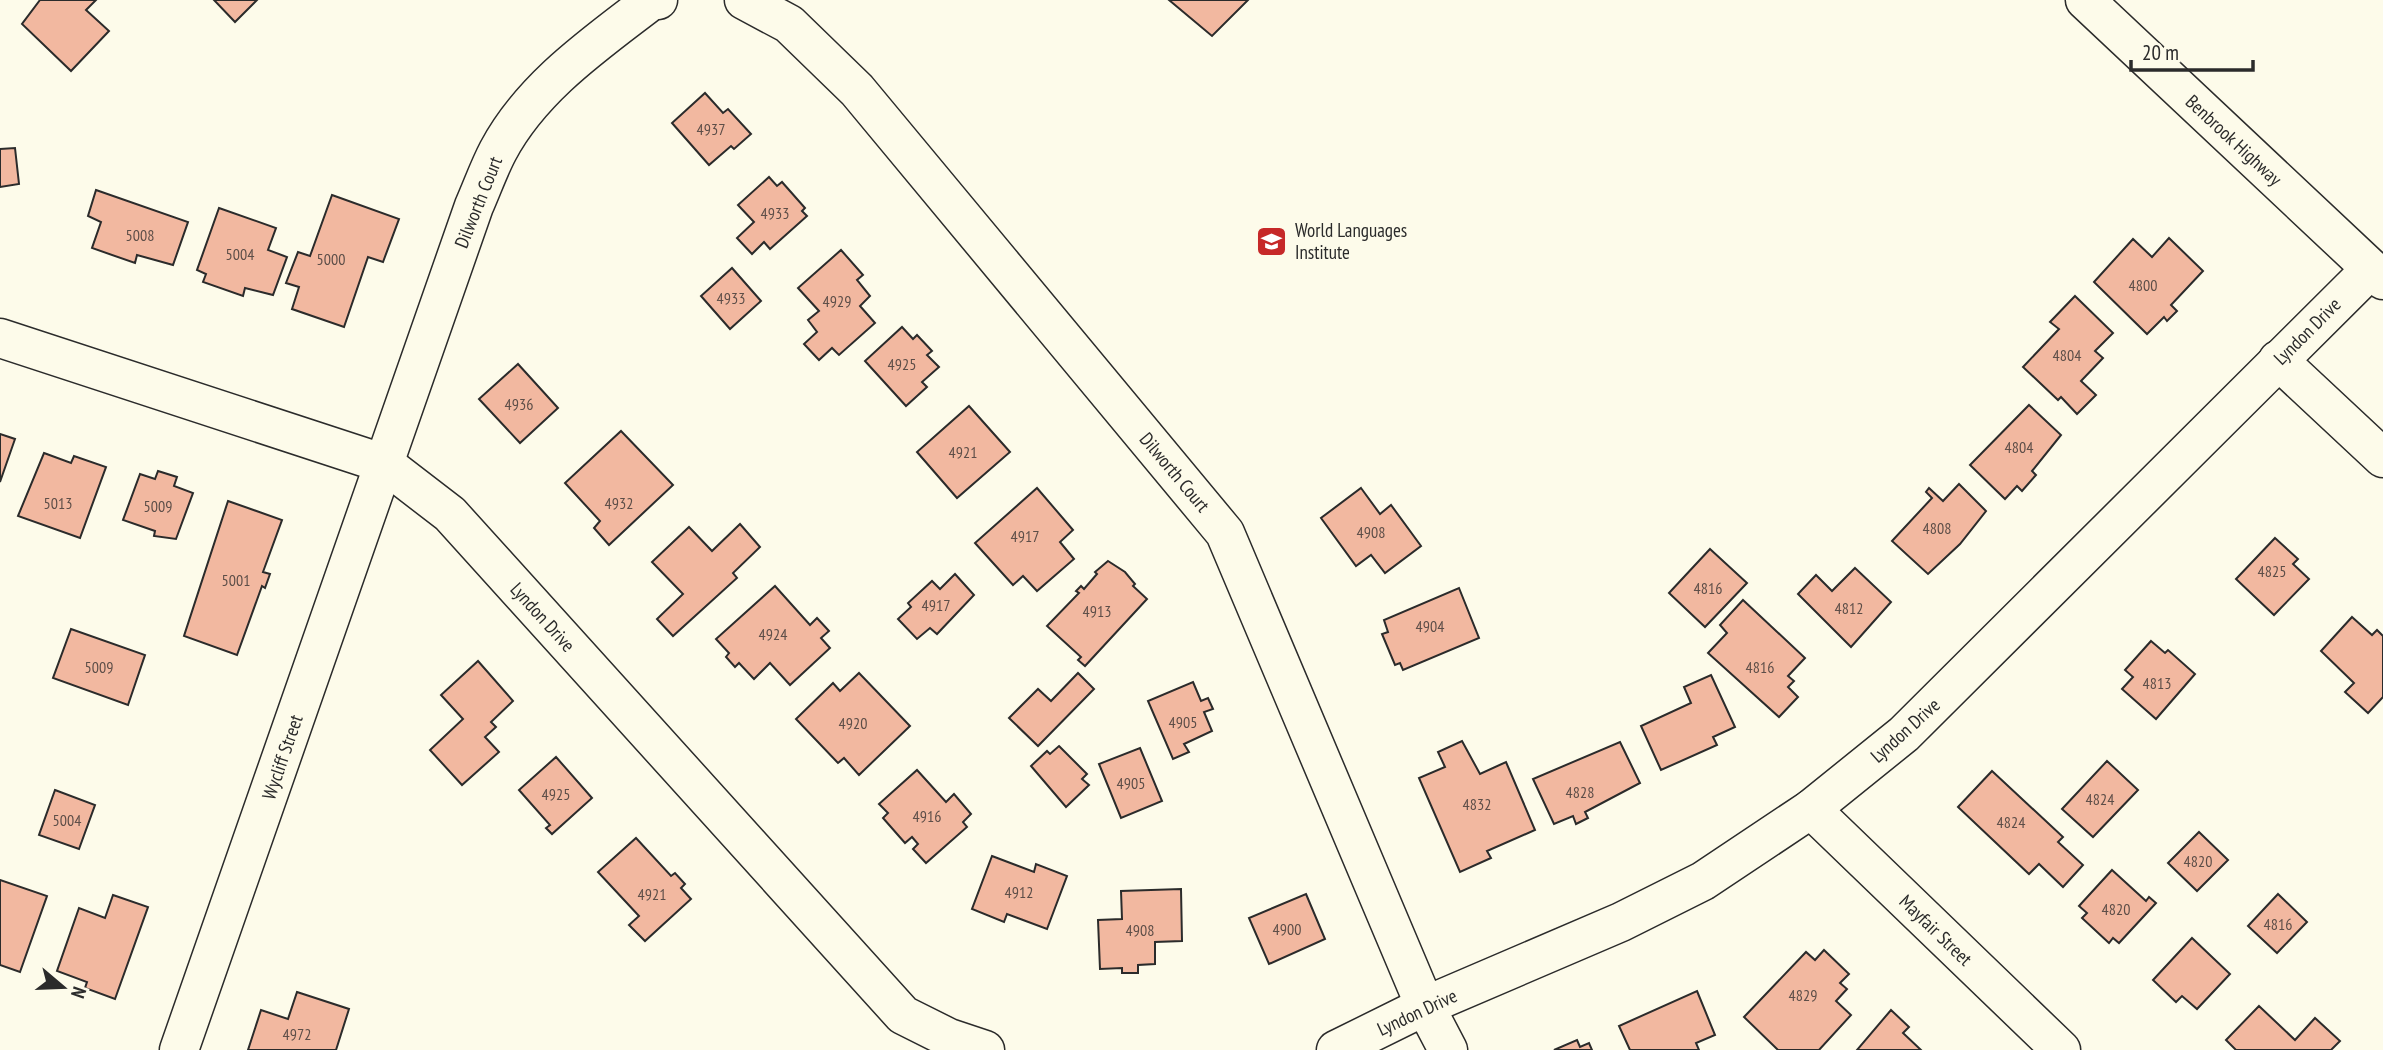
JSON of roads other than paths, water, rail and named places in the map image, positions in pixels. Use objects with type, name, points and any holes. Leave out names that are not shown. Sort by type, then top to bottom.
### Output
[{"type":"street","name":"Dilworth Court","points":[[385,464],[474,205],[498,150],[536,97],[589,49],[651,1],[658,0]]},
{"type":"street","name":"Dilworth Court","points":[[744,0],[789,24],[857,90],[1225,533],[1425,1006],[1447,1050]]},
{"type":"street","name":"Benbrook Highway","points":[[2085,0],[2377,274]]},
{"type":"street","name":"Lyndon Drive","points":[[1336,1050],[1425,1006],[1620,922],[1703,881],[1811,809],[1904,734],[2278,360],[2377,274]]},
{"type":"street","name":"Lyndon Drive","points":[[0,338],[385,464],[450,514],[903,1015],[949,1038],[985,1050]]},
{"type":"street","points":[[2278,360],[2383,458]]},
{"type":"street","name":"Wycliff Street","points":[[179,1050],[385,464]]},
{"type":"street","name":"Mayfair Street","points":[[1811,809],[2061,1050]]},
{"type":"place","name":"World Languages Institute","points":[[1272,241]]}]
